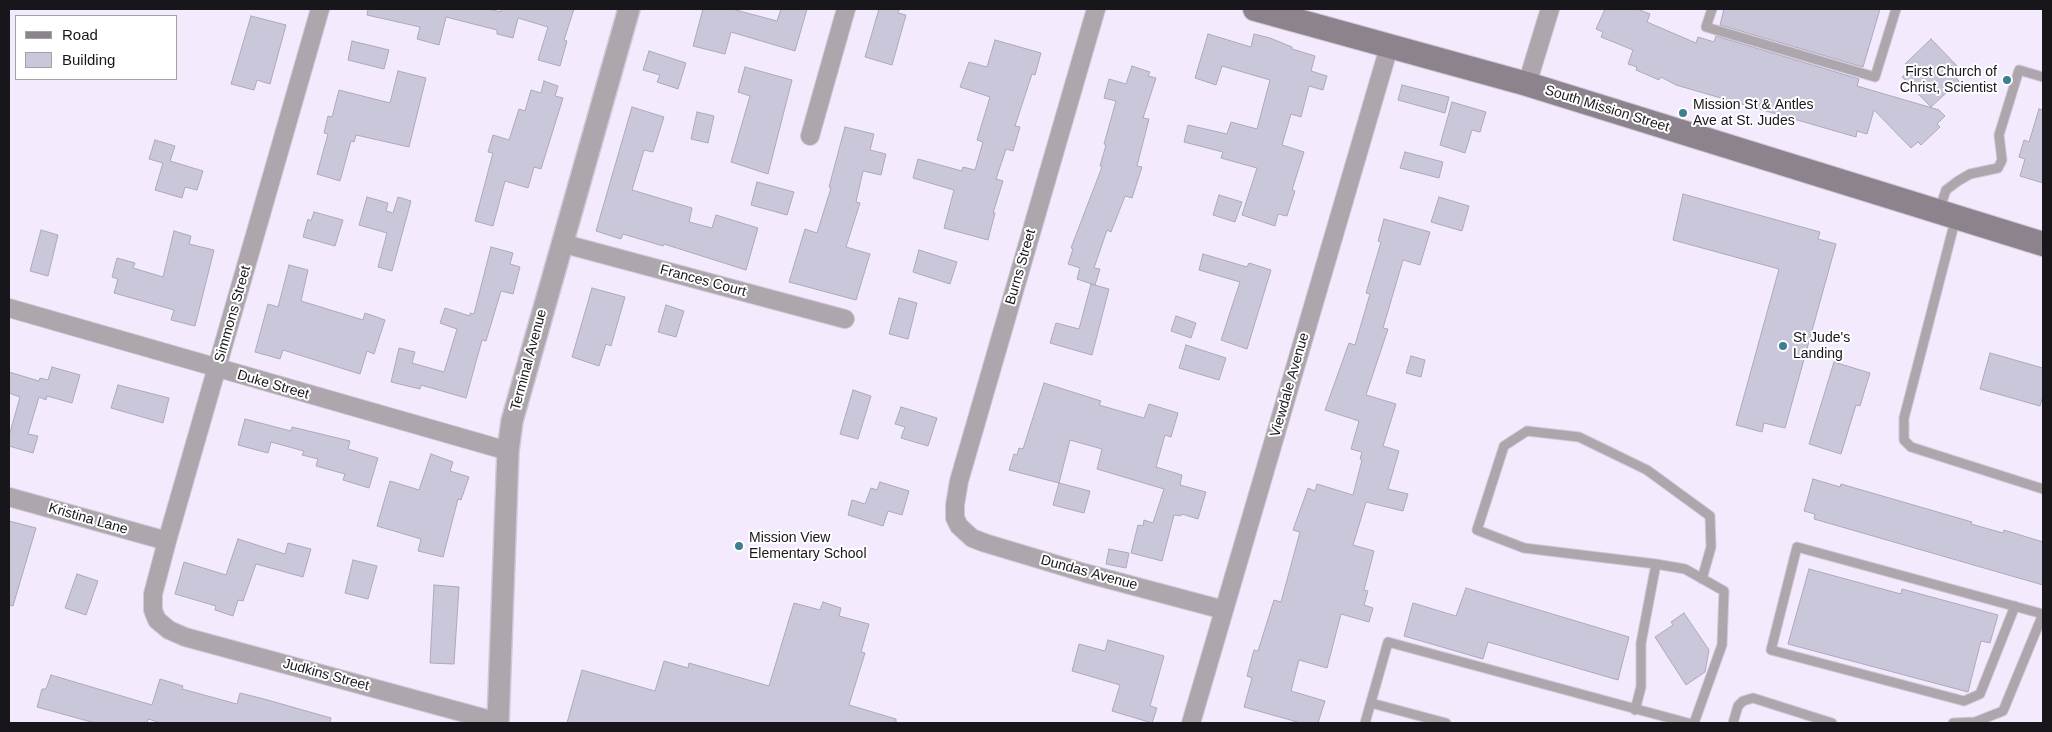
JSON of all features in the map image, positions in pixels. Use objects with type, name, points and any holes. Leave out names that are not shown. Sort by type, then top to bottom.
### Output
[{"type":"main road","name":"South Mission Street","points":[[1255,9],[1527,84],[2043,244]]},
{"type":"street","name":"Simmons Street","points":[[157,620],[153,610],[153,594],[167,541],[320,9]]},
{"type":"street","name":"Terminal Avenue","points":[[498,723],[508,451],[512,421],[629,9]]},
{"type":"street","points":[[810,136],[846,9]]},
{"type":"street","name":"Burns Street","points":[[959,526],[955,518],[954,505],[959,481],[1096,9]]},
{"type":"street","points":[[1527,84],[1550,9]]},
{"type":"street","name":"Viewdale Avenue","points":[[1191,723],[1389,47]]},
{"type":"street","name":"Frances Court","points":[[561,243],[845,319]]},
{"type":"street","name":"Duke Street","points":[[9,308],[508,451]]},
{"type":"street","name":"Kristina Lane","points":[[9,496],[167,541]]},
{"type":"street","name":"Dundas Avenue","points":[[959,526],[972,538],[985,543],[1085,573],[1224,610]]},
{"type":"street","name":"Judkins Street","points":[[157,620],[168,630],[185,638],[498,723]]},
{"type":"lane","points":[[1712,9],[1706,27],[1876,77],[1896,9]]},
{"type":"lane","points":[[2043,77],[2020,70],[1999,135],[2002,160],[1998,168],[1970,174],[1946,190],[1947,214],[1904,418],[1904,440],[1911,447],[2043,489]]},
{"type":"lane","points":[[1694,723],[1722,645],[1724,591],[1702,579],[1685,569],[1524,548],[1477,530],[1504,446],[1527,431],[1579,437],[1647,470],[1710,516],[1711,547],[1702,579]]},
{"type":"lane","points":[[1953,723],[1975,722],[2003,710],[2043,614],[2015,606],[1797,547],[1771,650],[1964,701],[1980,694],[2015,606]]},
{"type":"lane","points":[[1635,710],[1641,687],[1641,643],[1656,564]]},
{"type":"lane","points":[[1365,723],[1388,642],[1635,710],[1656,720],[1688,723]]},
{"type":"lane","points":[[1733,723],[1738,706],[1743,701],[1754,698],[1832,723]]},
{"type":"lane","points":[[1371,703],[1446,723]]},
{"type":"building","points":[[368,9],[488,9],[501,12],[501,9],[574,9],[564,40],[567,41],[560,66],[538,60],[548,27],[518,18],[513,38],[497,34],[497,30],[446,17],[439,45],[417,39],[420,27],[367,15]]},
{"type":"building","points":[[703,9],[732,9],[777,21],[781,9],[807,9],[795,51],[731,32],[725,54],[693,46]]},
{"type":"building","points":[[879,9],[899,9],[898,13],[906,15],[892,65],[865,57]]},
{"type":"building","points":[[1605,9],[1637,9],[1650,14],[1647,22],[1696,43],[1698,37],[1714,42],[1716,36],[1859,79],[1857,86],[1939,110],[1945,116],[1937,124],[1940,127],[1921,145],[1918,142],[1911,148],[1874,110],[1867,134],[1857,131],[1856,137],[1676,85],[1661,77],[1659,80],[1636,70],[1637,67],[1628,64],[1633,50],[1601,37],[1603,32],[1596,29]]},
{"type":"building","points":[[1724,9],[1880,9],[1863,67],[1720,25]]},
{"type":"building","points":[[251,16],[286,25],[270,84],[257,80],[254,90],[231,84]]},
{"type":"building","points":[[1208,34],[1251,47],[1254,34],[1270,38],[1292,47],[1292,49],[1315,56],[1311,71],[1327,76],[1323,90],[1309,86],[1301,117],[1291,114],[1282,145],[1304,152],[1292,190],[1295,191],[1287,216],[1278,214],[1275,226],[1242,215],[1257,168],[1221,158],[1223,152],[1184,142],[1188,125],[1227,134],[1231,122],[1257,129],[1270,80],[1222,66],[1216,85],[1195,78]]},
{"type":"building","points":[[1931,39],[1962,71],[1955,77],[1959,81],[1931,107],[1902,77],[1910,69],[1905,64]]},
{"type":"building","points":[[995,40],[1041,53],[1035,75],[1032,74],[1015,126],[1020,127],[1013,151],[1006,149],[996,179],[1003,181],[993,213],[995,213],[988,240],[944,228],[954,190],[913,178],[918,159],[962,171],[963,167],[975,170],[983,142],[977,140],[990,97],[960,87],[969,62],[987,67]]},
{"type":"building","points":[[352,41],[389,50],[384,69],[348,60]]},
{"type":"building","points":[[649,51],[686,63],[678,89],[657,82],[660,75],[643,70]]},
{"type":"building","points":[[1132,66],[1150,72],[1148,76],[1156,78],[1143,118],[1149,119],[1137,166],[1142,167],[1132,198],[1125,196],[1111,232],[1107,230],[1094,268],[1100,269],[1095,285],[1077,279],[1080,268],[1068,264],[1073,249],[1071,248],[1102,167],[1100,166],[1106,145],[1104,144],[1116,101],[1104,98],[1109,79],[1126,84]]},
{"type":"building","points":[[745,67],[792,80],[768,174],[731,162],[750,96],[738,92]]},
{"type":"building","points":[[398,71],[426,78],[409,147],[356,135],[354,142],[351,141],[340,181],[317,174],[328,134],[324,133],[328,116],[332,117],[339,90],[390,103]]},
{"type":"building","points":[[544,81],[558,86],[555,96],[563,98],[541,169],[534,167],[528,188],[505,181],[493,226],[475,221],[493,153],[488,152],[493,135],[509,140],[519,109],[525,111],[531,90],[541,93]]},
{"type":"building","points":[[1402,85],[1449,97],[1445,113],[1398,100]]},
{"type":"building","points":[[1452,102],[1486,112],[1480,132],[1472,130],[1465,153],[1440,145]]},
{"type":"building","points":[[632,107],[664,117],[653,152],[644,150],[632,190],[692,208],[689,222],[712,228],[716,215],[758,228],[746,270],[664,244],[663,246],[623,234],[621,239],[596,231]]},
{"type":"building","points":[[2039,109],[2043,110],[2043,183],[2020,176],[2025,159],[2019,157],[2024,140],[2029,142]]},
{"type":"building","points":[[697,112],[714,116],[708,143],[691,139]]},
{"type":"building","points":[[845,127],[874,134],[870,150],[886,154],[881,175],[863,171],[856,202],[860,203],[846,247],[870,254],[856,300],[789,282],[805,229],[817,233],[831,188],[829,187]]},
{"type":"building","points":[[155,140],[175,146],[170,161],[203,171],[197,190],[185,187],[182,198],[155,190],[163,163],[149,159]]},
{"type":"building","points":[[1405,152],[1443,162],[1439,178],[1400,168]]},
{"type":"building","points":[[757,182],[794,192],[787,215],[751,205]]},
{"type":"building","name":"St Jude's Landing","points":[[1683,194],[1820,232],[1818,239],[1836,244],[1785,428],[1764,423],[1762,432],[1736,425],[1779,269],[1673,240]]},
{"type":"building","points":[[1219,195],[1242,202],[1235,222],[1213,215]]},
{"type":"building","points":[[367,197],[388,203],[386,211],[393,213],[398,197],[411,201],[392,271],[378,267],[387,233],[359,225]]},
{"type":"building","points":[[1439,197],[1469,206],[1462,231],[1431,222]]},
{"type":"building","points":[[314,212],[343,220],[335,246],[303,237],[308,219],[311,221]]},
{"type":"building","points":[[1384,219],[1430,232],[1420,265],[1403,260],[1383,328],[1388,329],[1366,395],[1396,404],[1383,446],[1399,451],[1388,489],[1408,494],[1403,511],[1366,502],[1353,545],[1374,551],[1364,590],[1368,591],[1364,605],[1373,608],[1369,622],[1341,614],[1327,668],[1299,660],[1291,691],[1325,701],[1318,723],[1301,723],[1244,707],[1252,678],[1247,676],[1254,650],[1258,651],[1274,600],[1281,602],[1300,532],[1293,530],[1308,488],[1315,491],[1317,484],[1353,495],[1362,460],[1360,459],[1362,452],[1351,449],[1359,421],[1325,410],[1349,343],[1355,345],[1370,294],[1366,293],[1381,242],[1378,241]]},
{"type":"building","points":[[41,230],[58,235],[48,276],[30,271]]},
{"type":"building","points":[[174,231],[191,236],[189,244],[214,250],[195,326],[171,320],[174,310],[114,293],[118,279],[112,277],[117,258],[135,263],[133,268],[163,277]]},
{"type":"building","points":[[491,247],[513,253],[510,264],[520,267],[513,294],[501,291],[486,341],[482,340],[466,398],[421,385],[420,389],[391,382],[399,348],[415,352],[412,363],[444,372],[457,329],[440,323],[445,308],[470,316],[470,313],[474,314]]},
{"type":"building","points":[[919,250],[957,262],[950,284],[913,272]]},
{"type":"building","points":[[1203,254],[1247,267],[1249,263],[1271,270],[1247,349],[1221,340],[1240,282],[1199,270]]},
{"type":"building","points":[[289,265],[308,270],[301,301],[363,320],[365,313],[385,320],[374,354],[367,351],[360,374],[283,350],[280,359],[255,352],[268,304],[278,307]]},
{"type":"building","points":[[1091,284],[1109,289],[1092,355],[1050,343],[1056,323],[1079,329]]},
{"type":"building","points":[[592,288],[625,297],[611,346],[606,344],[599,366],[572,357]]},
{"type":"building","points":[[899,298],[917,303],[908,339],[889,334]]},
{"type":"building","points":[[666,305],[684,311],[676,337],[658,332]]},
{"type":"building","points":[[1176,316],[1196,323],[1191,338],[1171,331]]},
{"type":"building","points":[[1186,345],[1226,358],[1219,380],[1179,368]]},
{"type":"building","points":[[1990,353],[2043,368],[2043,395],[2040,406],[1980,389]]},
{"type":"building","points":[[1411,356],[1425,360],[1421,377],[1406,373]]},
{"type":"building","points":[[1834,362],[1870,373],[1860,406],[1856,405],[1841,454],[1809,444]]},
{"type":"building","points":[[52,367],[80,375],[72,403],[47,396],[46,400],[39,397],[28,434],[38,436],[33,453],[9,446],[9,436],[20,397],[9,393],[9,372],[39,381],[40,378],[48,380]]},
{"type":"building","points":[[1044,383],[1101,401],[1099,405],[1144,418],[1149,404],[1178,413],[1171,437],[1165,435],[1156,467],[1182,475],[1180,485],[1206,492],[1198,519],[1182,514],[1181,516],[1174,515],[1162,561],[1131,553],[1138,525],[1143,526],[1144,520],[1153,523],[1164,489],[1097,469],[1102,449],[1070,440],[1059,483],[1009,470],[1014,454],[1017,455],[1019,448],[1023,449]]},
{"type":"building","points":[[118,385],[169,398],[163,423],[111,408]]},
{"type":"building","points":[[853,390],[871,396],[858,439],[840,434]]},
{"type":"building","points":[[901,407],[937,418],[928,446],[901,438],[905,427],[895,424]]},
{"type":"building","points":[[245,419],[291,431],[292,427],[350,441],[348,449],[378,458],[369,488],[343,480],[345,474],[316,466],[318,459],[302,455],[304,451],[271,442],[268,453],[238,445]]},
{"type":"building","points":[[431,454],[453,462],[450,471],[469,477],[461,500],[458,499],[443,557],[418,551],[421,539],[377,526],[390,481],[419,490]]},
{"type":"building","points":[[1813,479],[1840,487],[1841,484],[1972,522],[1971,524],[2003,533],[2004,530],[2043,542],[2043,585],[1814,519],[1815,514],[1804,511]]},
{"type":"building","points":[[880,482],[909,491],[902,515],[888,511],[883,526],[848,515],[852,500],[865,504],[871,488],[877,490]]},
{"type":"building","points":[[1059,483],[1090,491],[1084,513],[1053,505]]},
{"type":"building","points":[[9,521],[36,528],[13,606],[9,605]]},
{"type":"building","points":[[238,539],[285,554],[288,543],[311,549],[303,577],[256,564],[243,601],[238,600],[233,616],[215,610],[216,606],[175,594],[184,562],[226,575]]},
{"type":"building","points":[[1109,549],[1129,553],[1126,568],[1106,564]]},
{"type":"building","points":[[353,560],[377,566],[368,599],[345,593]]},
{"type":"building","points":[[1809,569],[1901,594],[1902,589],[1998,615],[1990,643],[1981,641],[1968,692],[1788,644]]},
{"type":"building","points":[[77,574],[98,581],[86,615],[65,608]]},
{"type":"building","points":[[434,585],[459,587],[454,664],[430,663]]},
{"type":"building","points":[[1466,588],[1629,637],[1618,680],[1488,642],[1483,659],[1404,636],[1413,603],[1456,616]]},
{"type":"building","points":[[823,602],[841,608],[839,616],[869,624],[861,652],[865,653],[849,705],[896,719],[896,723],[567,723],[582,670],[655,691],[664,661],[688,668],[689,663],[769,686],[794,603],[820,610]]},
{"type":"building","points":[[1684,613],[1709,650],[1705,672],[1686,685],[1655,637],[1673,625],[1671,622]]},
{"type":"building","points":[[1108,640],[1164,656],[1150,706],[1157,708],[1152,723],[1112,711],[1120,685],[1072,671],[1079,644],[1105,651]]},
{"type":"building","points":[[51,675],[152,705],[160,679],[183,686],[182,689],[237,704],[240,693],[331,718],[330,723],[161,723],[148,719],[147,723],[95,723],[37,707],[42,689],[46,689]]},
{"type":"place","name":"First Church of Christ, Scientist","points":[[2007,80]]},
{"type":"place","name":"Mission St & Antles Ave at St. Judes","points":[[1683,113]]},
{"type":"place","name":"St Jude's Landing","points":[[1783,346]]},
{"type":"place","name":"Mission View Elementary School","points":[[739,546]]}]
